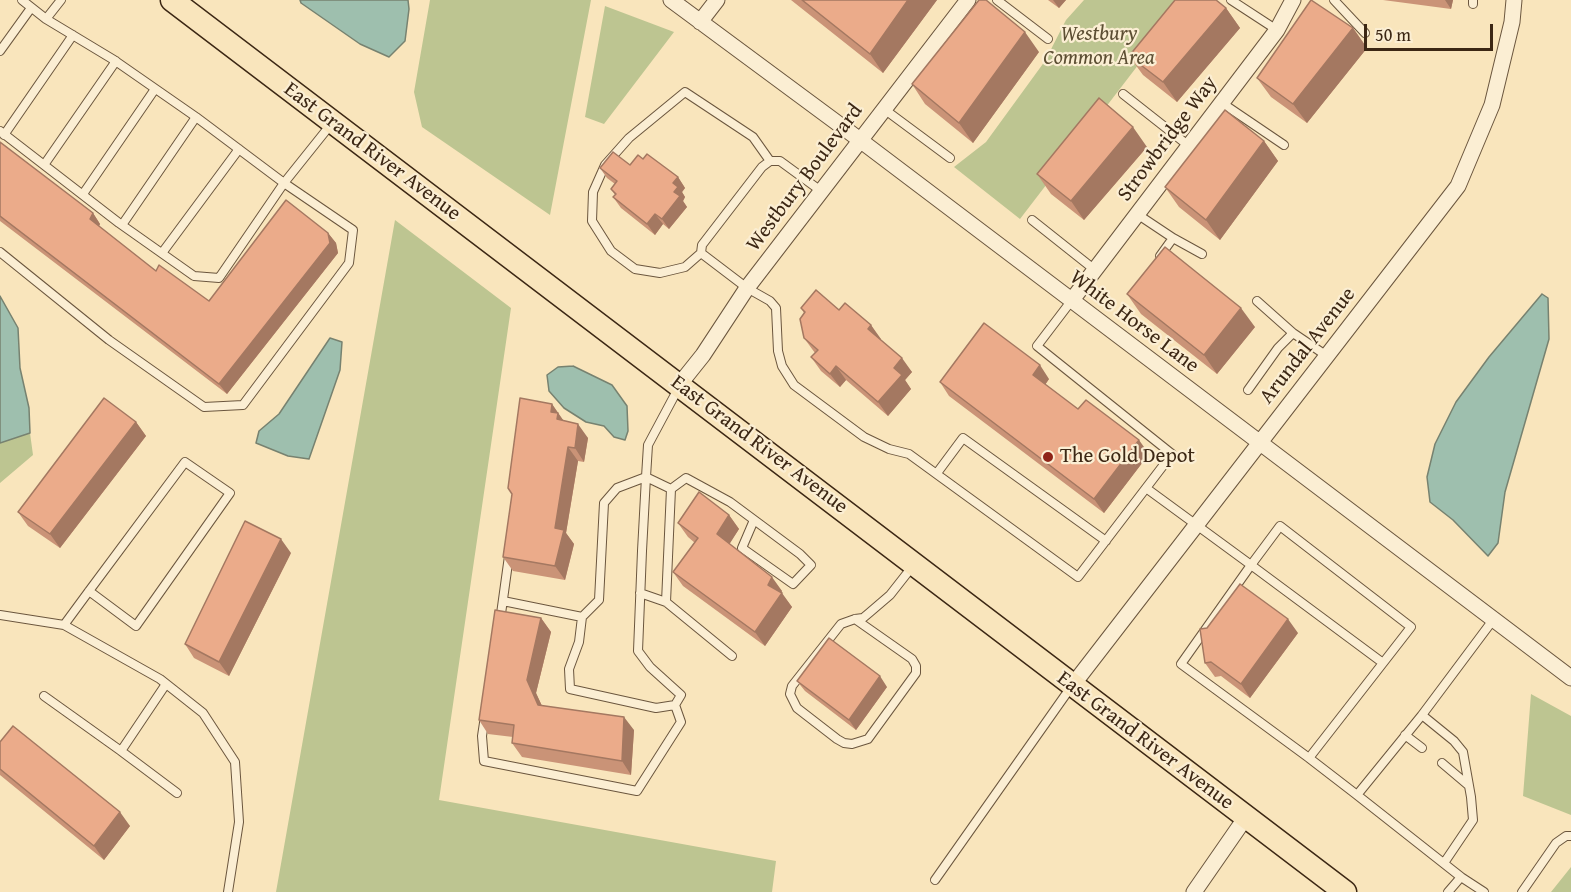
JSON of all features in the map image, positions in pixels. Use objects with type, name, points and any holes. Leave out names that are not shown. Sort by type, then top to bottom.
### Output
[{"type":"main road","name":"East Grand River Avenue","points":[[172,0],[1345,892]]},
{"type":"street","name":"White Horse Lane","points":[[671,0],[1571,678]]},
{"type":"street","points":[[700,21],[717,0]]},
{"type":"street","name":"Westbury Boulevard","points":[[680,385],[703,355],[747,288],[968,0]]},
{"type":"street","name":"Strowbridge Way","points":[[1072,300],[1276,30],[1293,0]]},
{"type":"street","name":"Arundal Avenue","points":[[1072,686],[1458,186],[1492,105],[1512,22],[1514,0]]},
{"type":"street","points":[[1194,892],[1246,817]]},
{"type":"lane","points":[[46,19],[61,0]]},
{"type":"lane","points":[[997,0],[1048,39]]},
{"type":"lane","points":[[1232,0],[1276,30]]},
{"type":"lane","points":[[1334,0],[1365,33]]},
{"type":"lane","points":[[0,51],[26,3],[46,19],[116,61],[353,230],[349,263],[243,405],[204,407],[109,340],[0,252]]},
{"type":"lane","points":[[73,35],[2,133],[122,225],[194,276],[219,278],[284,183],[333,122]]},
{"type":"lane","points":[[44,165],[116,61]]},
{"type":"lane","points":[[83,194],[155,89]]},
{"type":"lane","points":[[703,255],[686,267],[660,273],[635,269],[611,252],[592,221],[593,192],[605,165],[629,138],[686,92],[753,137],[770,161]]},
{"type":"lane","points":[[1123,94],[1189,146]]},
{"type":"lane","points":[[1222,103],[1284,145]]},
{"type":"lane","points":[[884,109],[950,158]]},
{"type":"lane","points":[[122,225],[196,117]]},
{"type":"lane","points":[[162,253],[238,149]]},
{"type":"lane","points":[[820,191],[780,161],[770,161],[762,166],[702,245],[703,255],[747,288],[770,301],[776,308],[778,351],[783,366],[794,385],[864,437],[889,449],[909,454],[1078,577],[1172,454],[1037,346],[1072,300]]},
{"type":"lane","points":[[1137,214],[1202,254]]},
{"type":"lane","points":[[1032,220],[1095,270]]},
{"type":"lane","points":[[1157,260],[1173,238]]},
{"type":"lane","points":[[1257,301],[1293,333],[1327,356]]},
{"type":"lane","points":[[1248,390],[1278,348],[1293,333]]},
{"type":"lane","points":[[675,705],[681,695],[650,667],[638,651],[648,445],[680,385]]},
{"type":"lane","points":[[937,473],[963,438],[1106,541]]},
{"type":"lane","points":[[64,625],[89,591],[185,462],[230,493],[136,626],[89,591]]},
{"type":"lane","points":[[671,489],[646,477],[617,488],[604,503],[599,600],[582,617],[579,642],[569,669],[570,688],[656,708],[675,705]]},
{"type":"lane","points":[[671,489],[686,478],[730,502],[754,519],[800,554],[811,565],[793,584],[742,548],[754,519]]},
{"type":"lane","points":[[1146,488],[1383,663]]},
{"type":"lane","points":[[666,602],[671,489]]},
{"type":"lane","points":[[1309,758],[1411,627],[1280,526],[1181,664],[1309,758],[1461,877],[1484,892]]},
{"type":"lane","points":[[499,626],[511,542]]},
{"type":"lane","points":[[855,619],[912,659],[916,666],[916,673],[868,739],[852,744],[837,739],[797,708],[790,694],[792,686],[841,624],[855,619],[863,618],[890,596],[915,563]]},
{"type":"lane","points":[[640,593],[666,602],[732,656]]},
{"type":"lane","points":[[503,601],[582,617]]},
{"type":"lane","points":[[0,615],[64,625],[166,684],[202,713],[235,762],[239,822],[228,892]]},
{"type":"lane","points":[[1357,795],[1422,715],[1493,620]]},
{"type":"lane","points":[[121,751],[166,684]]},
{"type":"lane","points":[[934,880],[1072,686]]},
{"type":"lane","points":[[44,696],[177,793]]},
{"type":"lane","points":[[487,703],[482,736],[484,761],[637,791],[681,722],[675,705]]},
{"type":"lane","points":[[1422,715],[1454,741],[1463,752],[1468,785],[1473,820],[1444,863]]},
{"type":"lane","points":[[1405,735],[1422,748]]},
{"type":"lane","points":[[1442,763],[1468,785]]},
{"type":"lane","points":[[1522,892],[1556,843],[1566,836],[1571,836]]},
{"type":"lane","points":[[1449,892],[1461,877]]},
{"type":"green space","points":[[430,0],[591,0],[550,215],[422,127],[414,92]]},
{"type":"green space","name":"Westbury Common Area","points":[[1084,0],[1188,0],[1020,219],[954,167],[986,142],[1045,61],[1066,20]]},
{"type":"green space","points":[[605,6],[674,32],[604,124],[585,117]]},
{"type":"green space","points":[[395,220],[511,308],[439,800],[776,861],[772,892],[276,892]]},
{"type":"green space","points":[[30,433],[33,455],[0,483],[0,443]]},
{"type":"green space","points":[[1531,694],[1571,716],[1571,815],[1523,796]]},
{"type":"green space","points":[[1571,867],[1571,892],[1551,892]]},
{"type":"shaded area","points":[[300,0],[408,0],[405,41],[389,57],[360,44],[301,3]]},
{"type":"shaded area","points":[[1542,294],[1548,298],[1549,339],[1505,492],[1498,543],[1488,556],[1453,520],[1430,502],[1427,477],[1435,444],[1456,402],[1489,357]]},
{"type":"shaded area","points":[[0,296],[18,328],[20,368],[29,408],[30,433],[0,443]]},
{"type":"shaded area","points":[[330,338],[342,342],[340,370],[309,459],[288,456],[256,443],[259,431],[279,414]]},
{"type":"shaded area","points":[[573,366],[612,385],[627,406],[628,431],[625,440],[614,437],[604,426],[586,422],[564,408],[549,391],[547,375],[558,367]]},
{"type":"building","points":[[802,0],[908,0],[870,54]]},
{"type":"building","points":[[979,0],[986,0],[1025,32],[959,123],[912,84]]},
{"type":"building","points":[[1175,0],[1216,0],[1226,8],[1163,82],[1129,56]]},
{"type":"building","points":[[1311,0],[1353,28],[1293,104],[1257,78]]},
{"type":"building","points":[[1099,98],[1133,127],[1071,201],[1037,174]]},
{"type":"building","points":[[1225,110],[1264,141],[1206,220],[1165,187]]},
{"type":"building","points":[[0,142],[93,213],[90,219],[156,271],[159,265],[209,301],[286,200],[328,233],[330,243],[219,384],[0,216]]},
{"type":"building","points":[[613,152],[630,165],[638,155],[643,159],[647,154],[678,177],[673,183],[678,187],[674,192],[680,196],[662,219],[655,214],[647,224],[613,197],[616,194],[611,189],[617,181],[600,168]]},
{"type":"building","points":[[1165,247],[1241,308],[1204,355],[1127,294]]},
{"type":"building","points":[[816,290],[839,310],[845,303],[871,325],[868,329],[902,358],[894,368],[902,375],[878,402],[836,366],[830,374],[811,357],[818,350],[804,338],[800,319],[805,312],[801,308]]},
{"type":"building","points":[[984,323],[1040,365],[1033,375],[1078,409],[1086,400],[1139,440],[1094,499],[940,382]]},
{"type":"building","points":[[104,398],[136,422],[50,534],[18,512]]},
{"type":"building","points":[[520,398],[552,404],[551,412],[558,413],[557,419],[578,424],[575,448],[568,447],[555,528],[564,530],[555,566],[503,557],[512,494],[508,488]]},
{"type":"building","points":[[699,492],[729,515],[717,534],[772,577],[768,585],[782,593],[755,632],[673,572],[698,538],[678,523]]},
{"type":"building","points":[[245,521],[281,539],[219,662],[185,644]]},
{"type":"building","points":[[1240,584],[1288,619],[1241,684],[1211,662],[1205,663],[1200,629],[1207,628]]},
{"type":"building","points":[[495,610],[541,618],[527,680],[538,705],[624,717],[622,761],[512,743],[514,725],[479,720]]},
{"type":"building","points":[[829,638],[880,676],[849,720],[797,681]]},
{"type":"building","points":[[13,726],[120,812],[94,846],[0,769],[0,742]]},
{"type":"place","name":"The Gold Depot","points":[[1048,457]]}]
